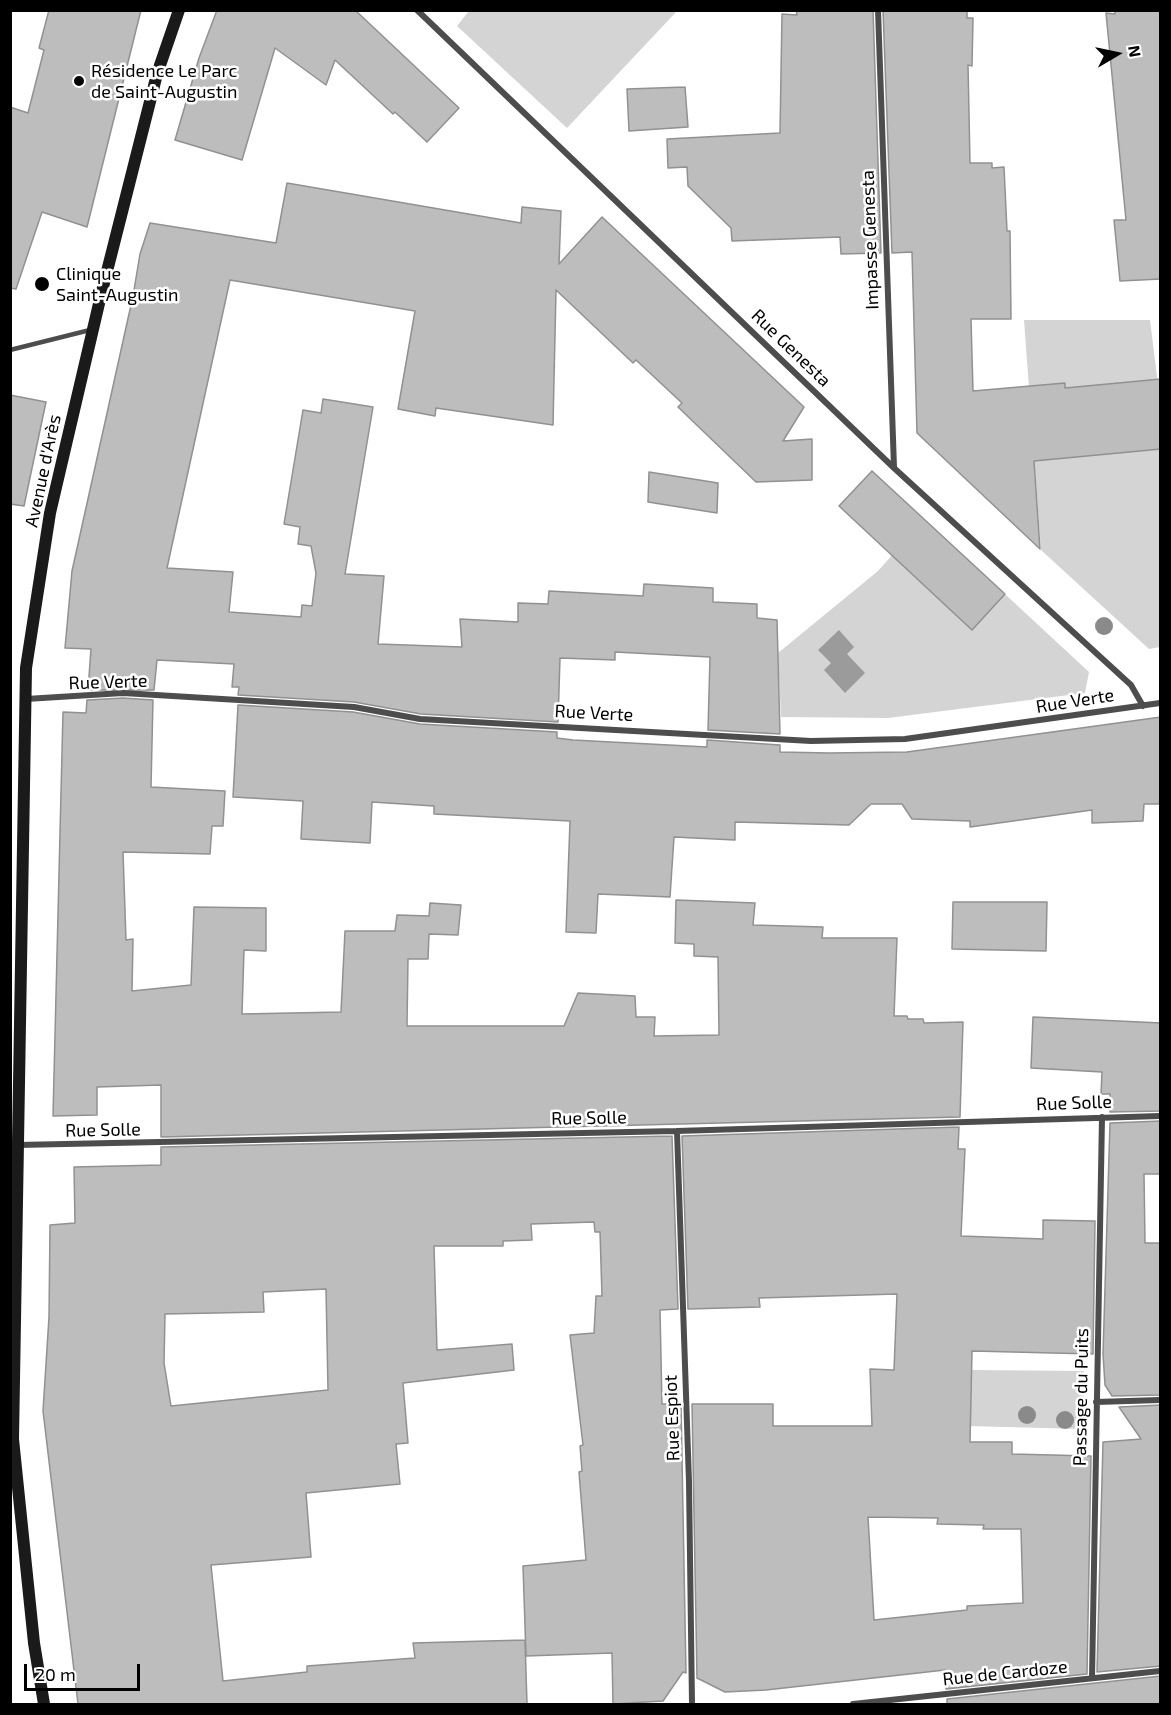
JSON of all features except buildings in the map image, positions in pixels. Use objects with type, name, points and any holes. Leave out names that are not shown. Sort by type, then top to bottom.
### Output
[{"type":"main road","name":"Avenue d'Arès","points":[[44,1704],[34,1642],[13,1439],[17,1145],[15,976],[26,668],[50,513],[157,74],[179,10]]},
{"type":"street","name":"Rue Genesta","points":[[417,10],[894,468],[1131,685],[1143,706]]},
{"type":"street","name":"Impasse Genesta","points":[[878,10],[894,468]]},
{"type":"street","name":"Rue Verte","points":[[24,699],[123,693],[354,707],[420,718],[811,741],[905,739],[1161,704]]},
{"type":"street","name":"Rue Solle","points":[[17,1145],[677,1131],[1161,1116]]},
{"type":"street","name":"Passage du Puits","points":[[1092,1678],[1102,1117]]},
{"type":"street","name":"Rue Espiot","points":[[677,1131],[689,1482],[692,1704]]},
{"type":"street","points":[[1096,1402],[1161,1400]]},
{"type":"street","name":"Rue de Cardoze","points":[[853,1704],[1161,1671]]},
{"type":"lane","points":[[10,350],[93,330]]},
{"type":"shaded area","points":[[469,11],[677,11],[567,128],[457,26]]},
{"type":"shaded area","points":[[1024,320],[1150,320],[1160,401],[1160,647],[1149,649],[1041,550]]},
{"type":"shaded area","points":[[924,519],[1089,672],[1085,693],[888,718],[781,717],[778,653],[878,571]]},
{"type":"shaded area","points":[[839,630],[854,647],[847,654],[865,673],[845,693],[824,670],[831,663],[818,650]]},
{"type":"shaded area","points":[[971,1370],[1084,1371],[1083,1429],[966,1426]]},
{"type":"place","name":"Résidence Le Parc de Saint-Augustin","points":[[79,81]]},
{"type":"place","name":"Clinique Saint-Augustin","points":[[42,284]]}]
